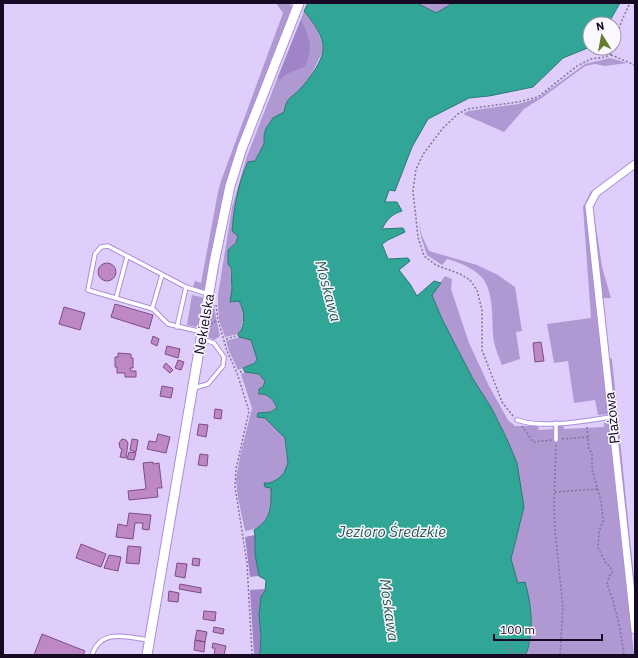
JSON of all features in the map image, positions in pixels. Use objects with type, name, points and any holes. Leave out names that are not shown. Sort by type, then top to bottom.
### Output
[{"type":"street","name":"Nekielska","points":[[147,655],[202,335],[213,298],[230,186],[242,148],[299,3]]},
{"type":"street","name":"Plażowa","points":[[635,164],[596,193],[589,206],[635,630]]},
{"type":"lane","points":[[193,388],[208,384],[223,366],[224,357],[214,343],[202,335],[168,324],[152,309],[88,290],[95,254],[101,247],[108,246],[186,288],[213,298]]},
{"type":"lane","points":[[116,298],[127,257]]},
{"type":"lane","points":[[152,309],[162,275]]},
{"type":"lane","points":[[176,327],[186,288]]},
{"type":"lane","points":[[517,420],[528,424],[587,421],[612,417]]},
{"type":"lane","points":[[556,423],[556,440]]},
{"type":"lane","points":[[92,655],[95,647],[100,641],[112,636],[150,640]]},
{"type":"path","points":[[622,20],[630,3]]},
{"type":"path","points":[[588,437],[533,442],[502,402],[482,350],[482,310],[477,290],[470,280],[460,274],[436,265],[424,256],[418,237],[413,191],[416,169],[424,153],[443,128],[458,114],[467,109],[518,102],[538,97],[577,66],[591,59],[608,56]]},
{"type":"path","points":[[612,56],[635,65]]},
{"type":"path","points":[[213,298],[228,351],[242,384],[248,411],[236,469],[235,487],[247,563],[252,655]]},
{"type":"path","points":[[226,339],[239,335]]},
{"type":"path","points":[[240,372],[245,370]]},
{"type":"path","points":[[587,421],[589,450],[592,453],[592,469],[603,518],[599,531],[598,548],[606,564],[612,568],[612,573],[609,576],[607,584],[613,600],[620,629],[624,655]]},
{"type":"path","points":[[556,440],[555,530],[563,607],[560,655]]},
{"type":"path","points":[[555,492],[597,489]]},
{"type":"path","points":[[509,640],[509,652],[530,655]]},
{"type":"shaded area","points":[[276,3],[289,3],[293,7],[230,173],[224,192],[207,286],[203,290],[193,287],[195,281],[201,283],[221,181],[283,13]]},
{"type":"shaded area","points":[[417,3],[450,3],[450,5],[436,13]]},
{"type":"shaded area","points":[[304,11],[315,24],[321,40],[323,51],[311,75],[301,89],[290,98],[284,112],[274,118],[265,130],[263,148],[255,161],[248,162],[242,178],[235,204],[232,230],[239,235],[236,243],[228,250],[232,289],[230,302],[239,301],[243,308],[244,317],[238,334],[225,337],[219,320],[218,295],[232,207],[246,159],[277,79],[280,80],[288,74],[305,67],[309,38],[301,19]]},
{"type":"shaded area","points":[[301,19],[310,43],[305,67],[288,74],[280,80],[277,79]]},
{"type":"shaded area","points":[[610,58],[627,63],[605,66],[595,64],[585,66],[524,109],[504,132],[463,114],[468,111],[518,104],[538,98],[585,64]]},
{"type":"shaded area","points":[[591,191],[593,193],[588,200],[586,207],[609,414],[598,415],[595,400],[574,403],[568,361],[554,363],[547,324],[591,318],[583,207]]},
{"type":"shaded area","points":[[593,207],[602,267],[611,298],[603,298],[592,216]]},
{"type":"shaded area","points":[[419,222],[422,236],[429,251],[477,265],[498,275],[515,287],[522,331],[516,332],[520,359],[502,365],[494,342],[490,294],[484,280],[477,272],[462,264],[447,259],[442,265],[427,255],[421,237]]},
{"type":"shaded area","points":[[445,276],[452,279],[451,289],[469,343],[489,386],[508,420],[515,426],[538,426],[539,430],[553,429],[553,426],[563,425],[564,429],[604,427],[604,423],[607,423],[610,426],[634,655],[536,655],[526,653],[531,632],[531,609],[518,583],[511,559],[524,507],[506,437],[492,409],[473,379],[442,319],[432,294]]},
{"type":"shaded area","points":[[214,292],[215,309],[220,336],[214,340],[206,336]]},
{"type":"shaded area","points":[[192,295],[201,297],[205,300],[200,326],[196,327],[187,325]]},
{"type":"shaded area","points":[[239,337],[251,340],[257,359],[255,363],[238,370],[226,341]]},
{"type":"shaded area","points":[[609,358],[612,359],[635,589],[635,605]]},
{"type":"shaded area","points":[[245,372],[259,374],[265,381],[263,394],[272,399],[277,408],[271,412],[258,413],[285,438],[288,463],[284,473],[278,479],[270,483],[264,483],[271,487],[270,510],[265,521],[254,529],[245,531],[236,480],[240,456],[252,408],[241,374]]},
{"type":"shaded area","points":[[255,535],[255,554],[259,576],[250,577],[245,537]]},
{"type":"shaded area","points":[[265,589],[259,615],[261,637],[260,655],[254,655],[250,590]]},
{"type":"water","name":"Jezioro Średzkie","points":[[308,3],[417,3],[436,13],[450,5],[450,3],[620,3],[613,16],[582,16],[582,50],[563,58],[533,87],[489,96],[469,98],[428,119],[412,147],[395,191],[389,190],[385,202],[397,202],[402,211],[390,217],[382,229],[403,228],[405,232],[382,244],[388,259],[408,258],[410,261],[399,270],[417,296],[434,281],[441,283],[432,295],[442,319],[473,379],[492,409],[517,463],[524,507],[511,559],[518,583],[525,582],[531,609],[531,628],[529,646],[526,655],[260,655],[261,637],[259,615],[261,597],[265,591],[266,580],[259,576],[255,554],[254,530],[260,526],[269,512],[271,488],[265,487],[264,483],[270,483],[278,479],[284,473],[288,463],[285,438],[265,418],[257,417],[258,413],[271,412],[277,408],[270,398],[259,394],[259,389],[263,387],[265,381],[259,374],[245,372],[243,368],[255,363],[257,359],[251,340],[239,337],[238,334],[241,330],[244,318],[239,301],[230,302],[232,289],[231,268],[228,264],[228,250],[236,243],[238,236],[232,231],[234,213],[239,187],[248,162],[255,161],[264,144],[266,128],[273,118],[284,112],[288,100],[307,81],[321,59],[323,45],[320,34],[304,11]]},
{"type":"building","points":[[103,263],[111,263],[116,268],[114,279],[111,281],[103,281],[98,276],[98,268]]},
{"type":"building","points":[[115,304],[153,315],[149,329],[111,317]]},
{"type":"building","points":[[64,307],[85,313],[80,330],[59,324]]},
{"type":"building","points":[[153,336],[159,339],[157,346],[151,343]]},
{"type":"building","points":[[541,342],[544,361],[535,362],[533,343]]},
{"type":"building","points":[[167,346],[180,349],[178,358],[165,354]]},
{"type":"building","points":[[118,353],[131,354],[131,358],[133,358],[133,368],[130,368],[131,371],[136,371],[136,377],[125,377],[125,373],[117,373],[117,367],[115,367],[115,357],[118,357]]},
{"type":"building","points":[[178,360],[184,362],[181,370],[175,368]]},
{"type":"building","points":[[166,363],[173,370],[170,373],[163,367]]},
{"type":"building","points":[[162,386],[173,388],[171,398],[160,396]]},
{"type":"building","points":[[215,409],[222,410],[221,419],[214,418]]},
{"type":"building","points":[[199,424],[208,425],[206,437],[197,435]]},
{"type":"building","points":[[158,434],[170,437],[166,453],[147,449],[149,441],[156,442]]},
{"type":"building","points":[[122,439],[126,440],[128,443],[126,458],[120,457],[122,449],[120,448],[119,443]]},
{"type":"building","points":[[132,439],[138,440],[136,452],[130,450]]},
{"type":"building","points":[[129,452],[136,453],[134,460],[127,459]]},
{"type":"building","points":[[200,454],[208,455],[207,466],[198,465]]},
{"type":"building","points":[[153,462],[153,464],[159,463],[162,488],[157,488],[158,497],[129,500],[128,491],[146,489],[143,463]]},
{"type":"building","points":[[129,513],[151,515],[149,530],[142,529],[143,523],[135,523],[133,539],[116,537],[118,524],[127,526]]},
{"type":"building","points":[[81,544],[106,554],[101,567],[76,558]]},
{"type":"building","points":[[128,546],[141,547],[139,564],[126,563]]},
{"type":"building","points":[[109,555],[121,557],[118,571],[104,568]]},
{"type":"building","points":[[193,558],[200,559],[199,566],[192,565]]},
{"type":"building","points":[[177,563],[187,564],[185,578],[175,576]]},
{"type":"building","points":[[180,584],[201,588],[201,593],[179,589]]},
{"type":"building","points":[[169,591],[179,593],[178,602],[168,601]]},
{"type":"building","points":[[204,611],[216,612],[215,621],[203,619]]},
{"type":"building","points":[[214,627],[224,629],[223,634],[213,632]]},
{"type":"building","points":[[197,630],[207,632],[205,642],[195,640]]},
{"type":"building","points":[[42,634],[85,651],[83,655],[34,655]]},
{"type":"building","points":[[195,640],[205,642],[204,652],[194,650]]},
{"type":"building","points":[[213,643],[226,646],[224,655],[214,655],[215,648],[212,648]]},
{"type":"water label","name":"Moskawa","points":[[328,291]]},
{"type":"water label","name":"Moskawa","points":[[389,610]]}]
